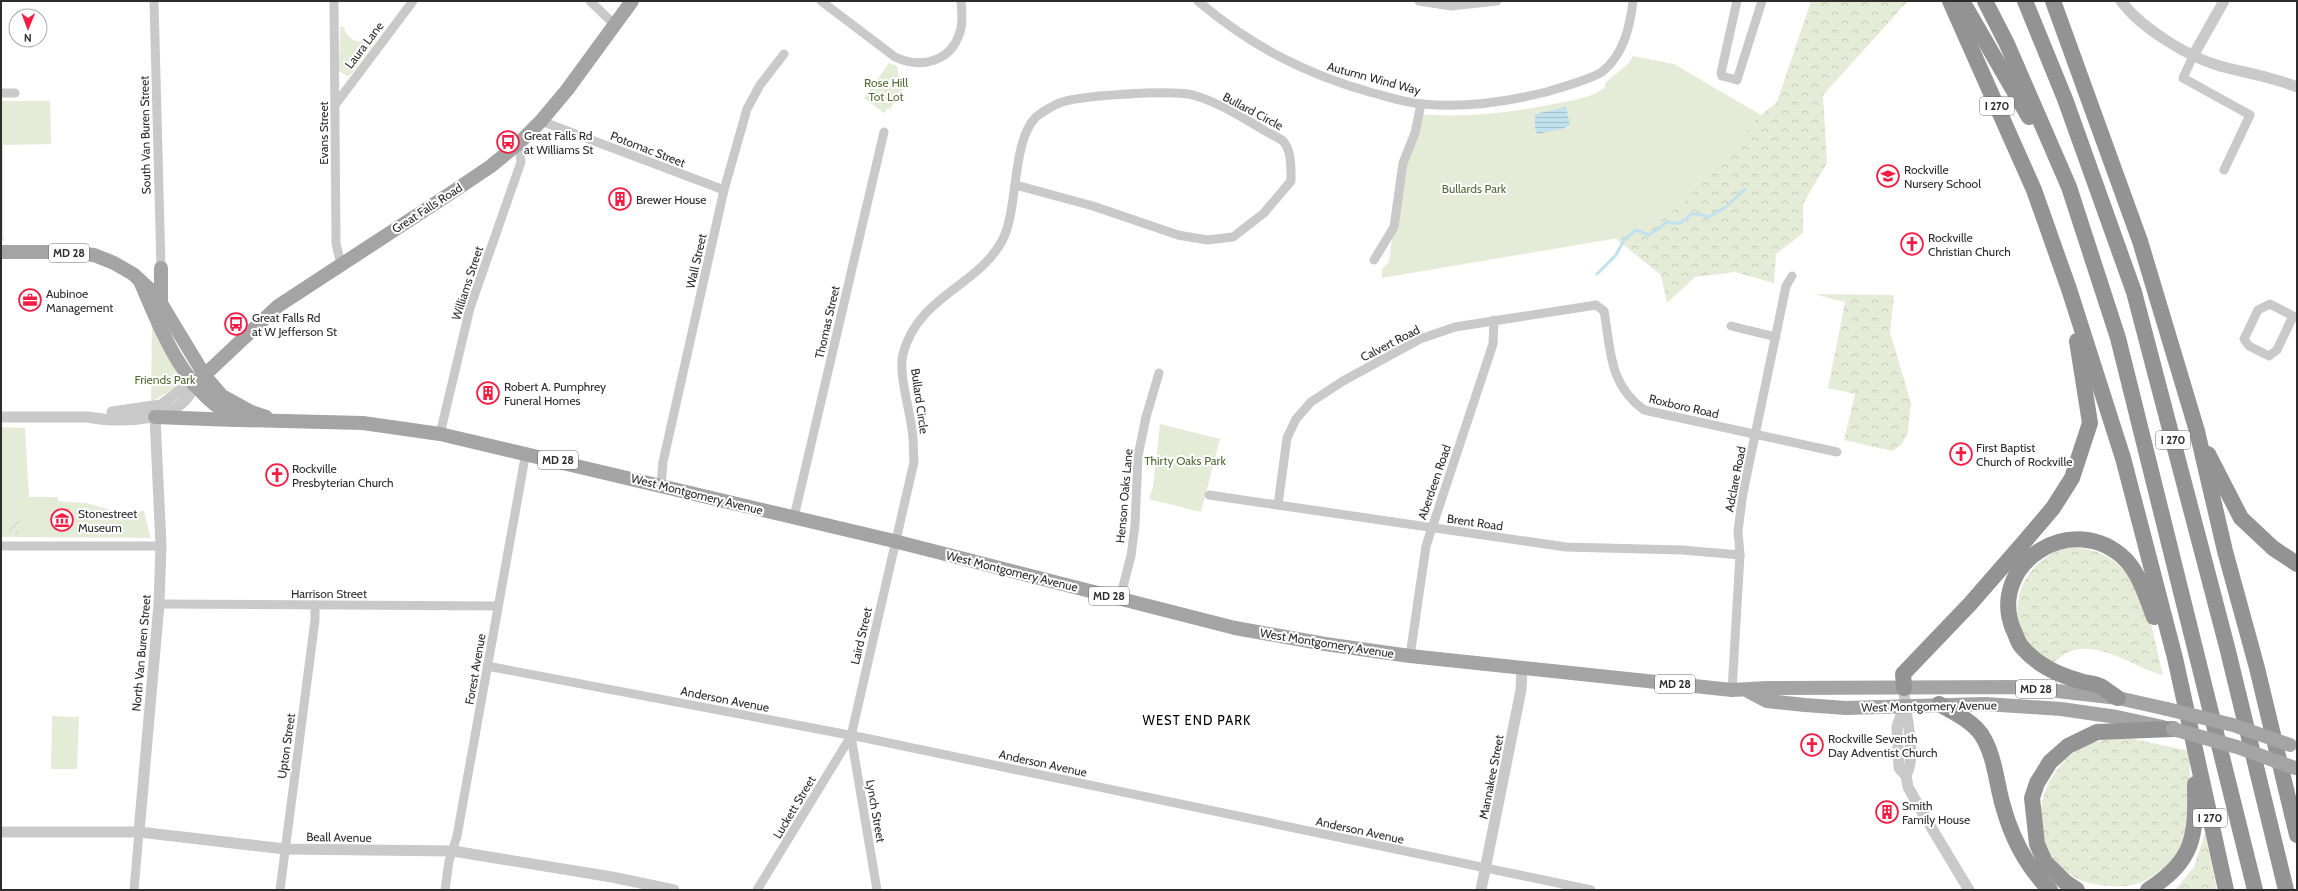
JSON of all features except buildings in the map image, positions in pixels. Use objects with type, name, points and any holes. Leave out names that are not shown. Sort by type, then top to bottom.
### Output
[{"type":"highway","name":"I 270","points":[[1950,1],[2034,190],[2069,289],[2123,458],[2180,682],[2226,890]]},
{"type":"highway","points":[[1962,1],[2068,187]]},
{"type":"highway","name":"I 270","points":[[1985,1],[2006,44],[2068,187],[2118,338],[2254,890]]},
{"type":"highway","name":"I 270","points":[[2025,1],[2065,99],[2134,292],[2227,647],[2286,890]]},
{"type":"highway","name":"I 270","points":[[2053,1],[2140,241],[2197,431],[2225,550],[2257,668],[2297,836]]},
{"type":"highway","points":[[1904,688],[1903,674],[1970,604],[2020,547],[2053,508],[2072,478],[2090,422],[2069,289]]},
{"type":"highway","points":[[2197,431],[2241,518],[2274,548],[2297,564]]},
{"type":"highway","points":[[2118,698],[2101,686],[2058,674],[2038,663],[2020,644],[2008,616],[2009,592],[2022,567],[2040,550],[2058,541],[2082,538],[2102,543],[2126,560],[2145,591],[2180,682]]},
{"type":"highway","points":[[1939,704],[1970,723],[1980,733],[1991,756],[2003,806],[2016,845],[2036,876],[2050,890]]},
{"type":"highway","points":[[2077,890],[2065,882],[2046,862],[2037,844],[2032,798],[2037,783],[2050,762],[2068,746],[2097,732],[2173,730]]},
{"type":"highway","points":[[2148,890],[2168,878],[2179,866],[2191,844],[2196,819],[2194,746]]},
{"type":"main road","name":"Great Falls Road","points":[[199,381],[278,306],[491,166],[518,143],[542,121],[567,90],[632,1]]},
{"type":"main road","name":"MD 28","points":[[1,252],[65,252],[94,255],[114,263],[136,278],[156,295],[199,381],[222,412],[238,420],[281,422]]},
{"type":"main road","points":[[136,278],[151,277],[160,268]]},
{"type":"main road","points":[[160,268],[161,303]]},
{"type":"main road","name":"MD 28","points":[[136,278],[179,365],[199,381],[237,406],[281,422]]},
{"type":"main road","points":[[155,417],[238,420]]},
{"type":"main road","name":"West Montgomery Avenue","points":[[281,422],[363,423],[440,434],[526,452],[894,541],[1235,628],[1325,644],[1410,656],[1748,691],[1768,688],[2022,687],[2118,698],[2167,708],[2234,725],[2293,746]]},
{"type":"main road","name":"West Montgomery Avenue","points":[[1748,691],[1767,701],[1834,708],[1939,704],[1985,704],[2061,709],[2124,718],[2173,730],[2237,747],[2296,768]]},
{"type":"street","name":"South Van Buren Street","points":[[154,1],[160,268]]},
{"type":"street","name":"Evans Street","points":[[334,1],[336,244],[341,264]]},
{"type":"street","name":"Laura Lane","points":[[335,104],[413,1]]},
{"type":"street","points":[[590,1],[615,25]]},
{"type":"street","points":[[821,1],[895,57],[906,62],[925,63],[941,59],[954,46],[961,31],[961,1]]},
{"type":"street","name":"Autumn Wind Way","points":[[1198,1],[1227,26],[1260,47],[1313,73],[1345,85],[1421,104],[1462,105],[1528,96],[1562,88],[1602,72],[1621,50],[1630,24],[1633,1]]},
{"type":"street","points":[[1419,1],[1452,6],[1497,1]]},
{"type":"street","points":[[1738,1],[1721,73],[1722,76],[1737,80],[1762,1]]},
{"type":"street","points":[[2121,1],[2157,36],[2174,46],[2218,66],[2278,79],[2297,87]]},
{"type":"street","points":[[2224,1],[2194,54],[2183,78],[2250,115],[2224,170]]},
{"type":"street","name":"Wall Street","points":[[661,485],[663,462],[724,190],[748,109],[760,85],[784,54]]},
{"type":"street","points":[[1,93],[15,93]]},
{"type":"street","name":"Bullard Circle","points":[[894,541],[914,462],[912,431],[905,396],[902,356],[912,330],[932,305],[992,258],[1003,238],[1016,185],[1024,140],[1036,118],[1058,104],[1094,97],[1155,94],[1192,95],[1233,112],[1284,142],[1290,157],[1291,181],[1264,213],[1232,237],[1207,240],[1178,235],[1093,206],[1016,185]]},
{"type":"street","points":[[1374,260],[1394,227],[1404,163],[1416,133],[1421,104]]},
{"type":"street","name":"Potomac Street","points":[[542,121],[724,190]]},
{"type":"street","name":"Thomas Street","points":[[794,517],[884,132]]},
{"type":"street","name":"Williams Street","points":[[440,434],[470,308],[521,162],[518,143]]},
{"type":"street","name":"Adclare Road","points":[[1732,690],[1740,555],[1738,531],[1743,493],[1786,286],[1792,276]]},
{"type":"street","points":[[2270,304],[2295,317],[2277,350],[2269,356],[2249,346],[2244,339],[2258,310],[2270,304]]},
{"type":"street","name":"Calvert Road","points":[[1278,505],[1287,438],[1296,419],[1311,402],[1343,381],[1420,339],[1455,327],[1596,305]]},
{"type":"street","name":"Roxboro Road","points":[[1596,305],[1604,311],[1616,377],[1632,401],[1644,410],[1837,452]]},
{"type":"street","name":"Aberdeen Road","points":[[1410,656],[1426,546],[1493,344],[1494,320]]},
{"type":"street","points":[[1731,326],[1776,337]]},
{"type":"street","name":"Henson Oaks Lane","points":[[1120,598],[1131,556],[1135,526],[1138,456],[1146,417],[1159,373]]},
{"type":"street","points":[[1,417],[88,417],[161,405],[182,389],[199,381]]},
{"type":"street","points":[[88,417],[99,419],[155,417],[167,414],[190,396],[199,381]]},
{"type":"street","name":"North Van Buren Street","points":[[134,890],[159,604],[161,546],[155,417]]},
{"type":"street","name":"Forest Avenue","points":[[445,890],[449,861],[453,851],[526,452]]},
{"type":"street","name":"Brent Road","points":[[1209,495],[1566,547],[1682,550],[1740,555]]},
{"type":"street","name":"Laird Street","points":[[851,736],[894,541]]},
{"type":"street","points":[[1,546],[161,546]]},
{"type":"street","name":"Harrison Street","points":[[159,604],[498,606]]},
{"type":"street","name":"Upton Street","points":[[280,890],[316,605]]},
{"type":"street","name":"Anderson Avenue","points":[[487,666],[851,736],[1591,890]]},
{"type":"street","name":"Mannakee Street","points":[[1481,890],[1521,690],[1522,668]]},
{"type":"street","points":[[1904,688],[1904,706],[1897,727],[1897,754],[1899,768],[1906,776],[1908,787],[1969,890]]},
{"type":"street","name":"Luckett Street","points":[[757,890],[851,736]]},
{"type":"street","name":"Lynch Street","points":[[851,736],[877,890]]},
{"type":"street","name":"Beall Avenue","points":[[1,832],[139,832],[285,849],[453,851],[612,877],[674,890]]},
{"type":"green space","points":[[1811,1],[1908,1],[1823,95],[1827,163],[1803,204],[1803,233],[1776,254],[1774,283],[1735,272],[1695,277],[1667,303],[1661,275],[1615,238],[1605,83],[1634,59],[1679,72],[1718,90],[1761,115],[1777,102]]},
{"type":"green space","points":[[340,27],[344,27],[345,32],[354,40],[362,41],[371,38],[376,41],[351,74],[347,76],[339,71]]},
{"type":"green space","name":"Bullards Park","points":[[1633,56],[1674,64],[1760,115],[1685,202],[1642,234],[1382,278],[1382,269],[1389,262],[1401,167],[1417,114],[1486,114],[1571,101],[1598,92],[1609,85],[1622,72]]},
{"type":"green space","name":"Rose Hill Tot Lot","points":[[889,63],[897,66],[900,83],[905,86],[890,109],[888,108],[884,113],[864,98]]},
{"type":"green space","points":[[1,101],[50,101],[51,144],[3,145],[3,237],[5,241],[1,240]]},
{"type":"green space","points":[[1814,294],[1894,295],[1890,332],[1911,403],[1908,432],[1902,444],[1892,451],[1844,440],[1855,394],[1828,388],[1845,302]]},
{"type":"green space","name":"Friends Park","points":[[152,321],[179,378],[176,388],[151,402]]},
{"type":"green space","name":"Thirty Oaks Park","points":[[1160,424],[1220,439],[1201,512],[1149,499],[1153,487]]},
{"type":"green space","points":[[1,427],[25,428],[29,497],[58,497],[58,501],[86,503],[121,513],[144,511],[151,540],[149,538],[1,537]]},
{"type":"green space","points":[[19,520],[19,534],[9,535],[9,521]]},
{"type":"green space","points":[[2069,547],[2093,551],[2112,560],[2127,574],[2138,591],[2147,610],[2163,675],[2106,652],[2092,649],[2078,649],[2065,654],[2052,665],[2024,641],[2020,630],[2017,610],[2022,586],[2028,575],[2036,566],[2057,551]]},
{"type":"green space","points":[[52,716],[79,717],[77,769],[51,769]]},
{"type":"green space","points":[[2108,738],[2129,738],[2190,751],[2189,814],[2183,841],[2177,853],[2169,863],[2144,881],[2129,886],[2112,886],[2086,882],[2065,871],[2051,855],[2042,835],[2041,813],[2045,791],[2057,770],[2082,747]]},
{"type":"green space","points":[[2205,833],[2217,890],[2175,890],[2194,867]]},
{"type":"water","points":[[1566,107],[1570,125],[1562,129],[1537,134],[1535,128],[1535,114]]},
{"type":"waterway","points":[[1597,274],[1616,255],[1624,240],[1636,230],[1649,235],[1667,222],[1680,222],[1691,214],[1709,217],[1726,207],[1745,189]]},
{"type":"place","name":"Great Falls Rd at Williams St","points":[[508,142]]},
{"type":"place","name":"Rockville Nursery School","points":[[1888,176]]},
{"type":"place","name":"Brewer House","points":[[620,199]]},
{"type":"place","name":"Rockville Christian Church","points":[[1912,244]]},
{"type":"place","name":"Aubinoe Management","points":[[30,300]]},
{"type":"place","name":"Great Falls Rd at W Jefferson St","points":[[236,324]]},
{"type":"place","name":"Robert A. Pumphrey Funeral Homes","points":[[488,393]]},
{"type":"place","name":"First Baptist Church of Rockville","points":[[1961,454]]},
{"type":"place","name":"Rockville Presbyterian Church","points":[[277,475]]},
{"type":"place","name":"Stonestreet Museum","points":[[62,520]]},
{"type":"place","name":"Rockville Seventh Day Adventist Church","points":[[1812,745]]},
{"type":"place","name":"Smith Family House","points":[[1887,812]]},
{"type":"district","name":"WEST END PARK","points":[[1197,720]]}]
